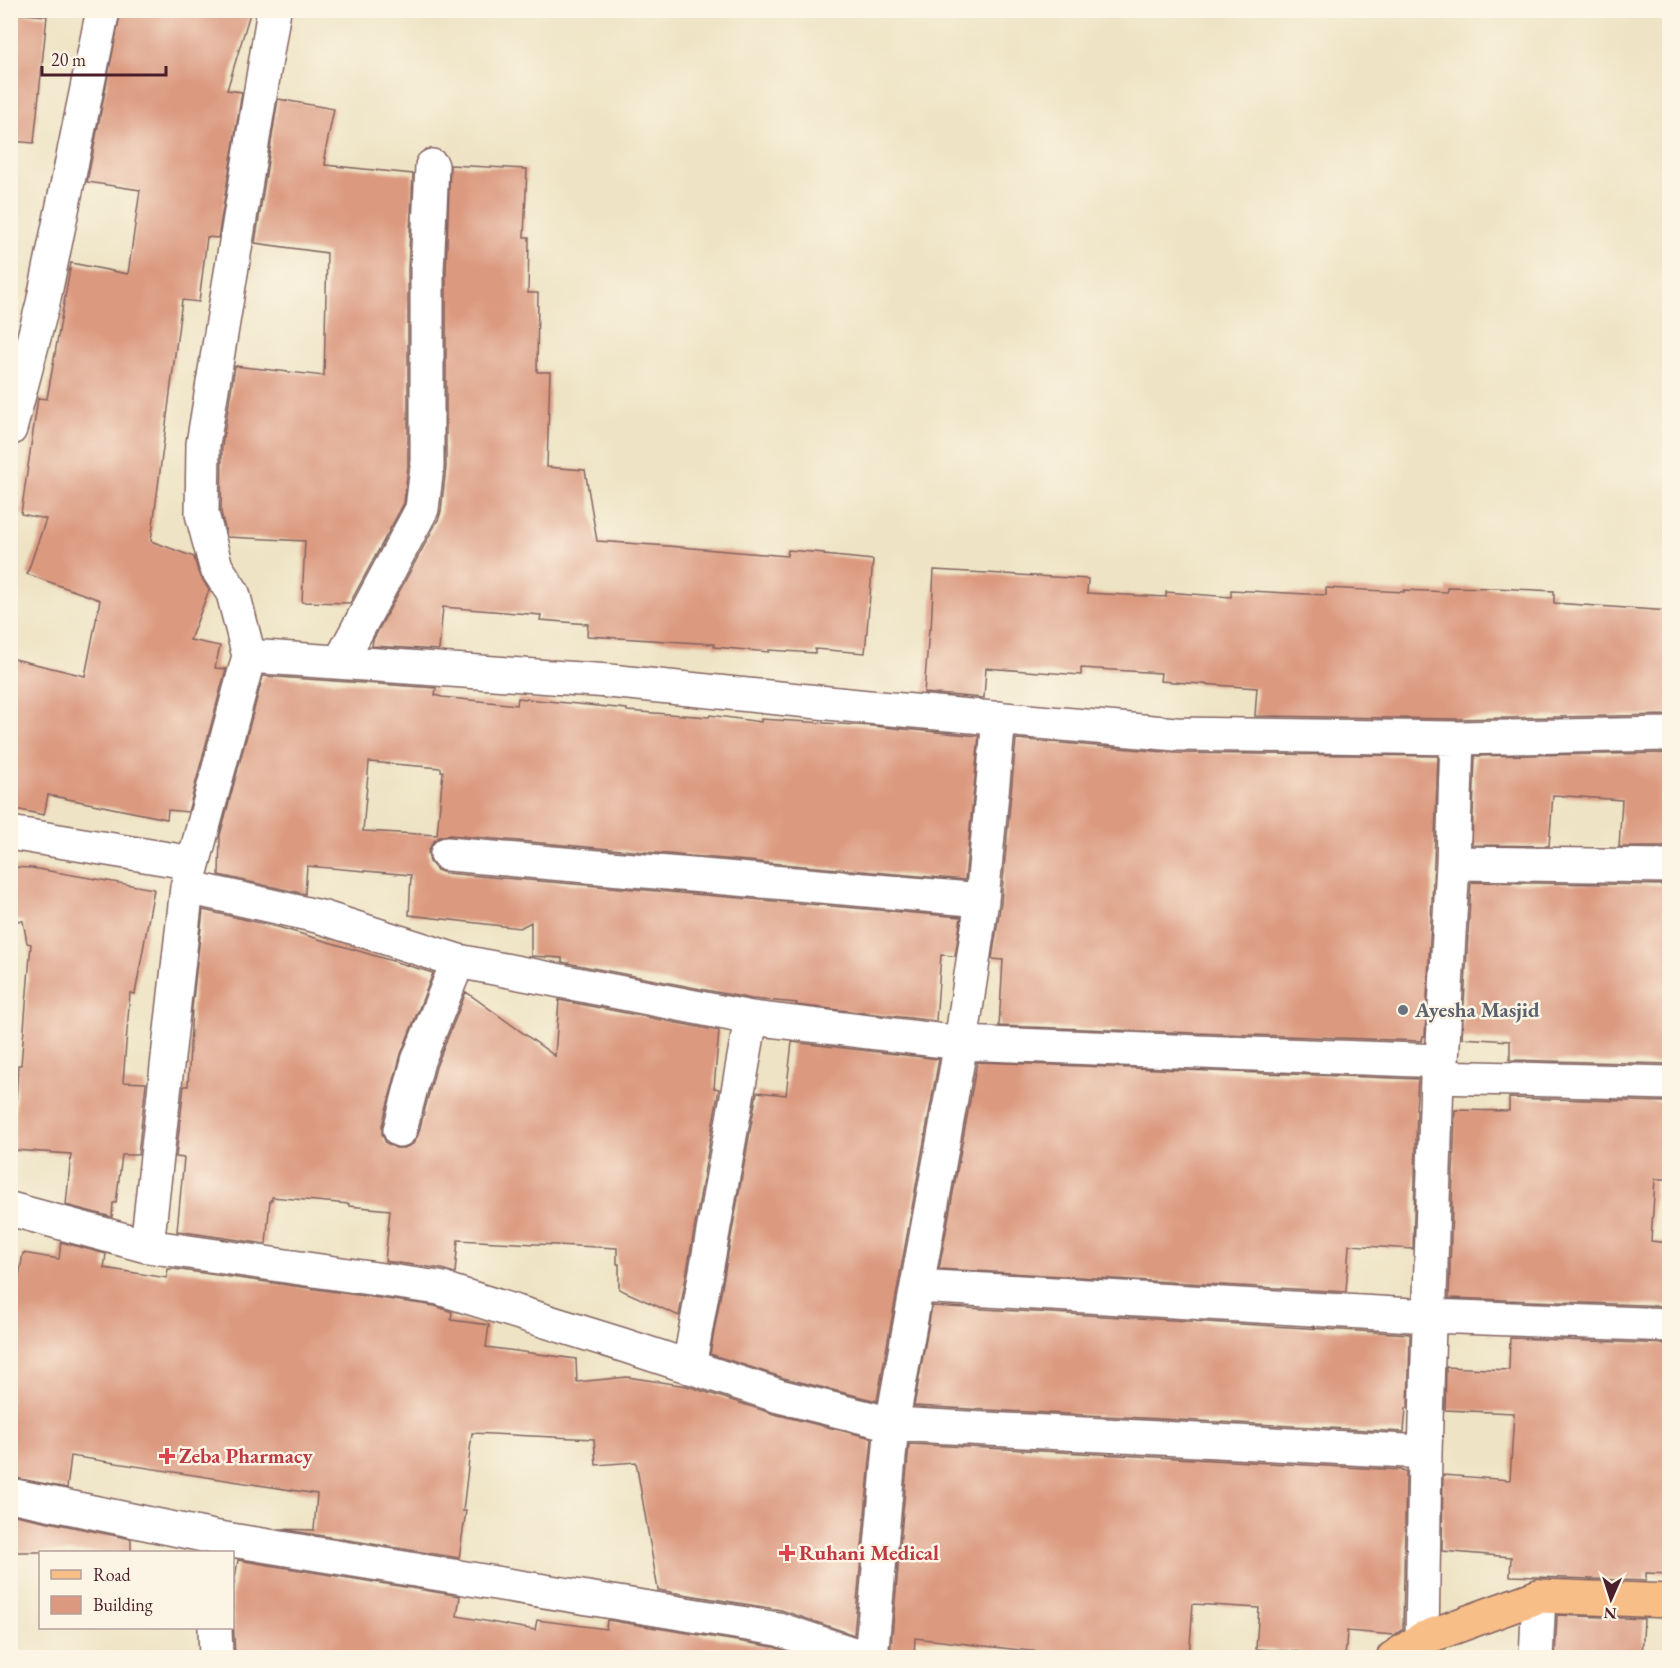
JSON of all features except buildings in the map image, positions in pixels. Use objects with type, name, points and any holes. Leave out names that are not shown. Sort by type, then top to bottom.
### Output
[{"type":"main road","points":[[1392,1658],[1422,1639],[1539,1596],[1670,1601]]},
{"type":"street","points":[[10,429],[43,303],[103,10]]},
{"type":"street","points":[[147,1246],[190,875],[249,656],[233,593],[216,567],[202,514],[203,444],[274,10]]},
{"type":"street","points":[[340,662],[422,509],[427,467],[426,270],[432,166]]},
{"type":"street","points":[[249,656],[609,681],[1176,734],[1457,738],[1670,734]]},
{"type":"street","points":[[871,1658],[891,1424],[962,1043],[982,900],[999,718]]},
{"type":"street","points":[[1422,1639],[1430,1316],[1440,1069],[1454,863],[1457,738]]},
{"type":"street","points":[[10,833],[190,875],[458,962],[751,1018],[962,1043],[1670,1083]]},
{"type":"street","points":[[447,854],[982,900]]},
{"type":"street","points":[[1454,863],[1670,866]]},
{"type":"street","points":[[400,1130],[418,1061],[458,962]]},
{"type":"street","points":[[689,1367],[751,1018]]},
{"type":"street","points":[[10,1209],[147,1246],[439,1288],[779,1396],[891,1424],[1425,1452]]},
{"type":"street","points":[[917,1286],[1430,1316],[1670,1325]]},
{"type":"street","points":[[10,1495],[214,1545],[778,1629],[865,1658]]},
{"type":"street","points":[[1536,1658],[1539,1596]]},
{"type":"street","points":[[216,1629],[216,1658]]},
{"type":"place","name":"Ayesha Masjid","points":[[1403,1010]]},
{"type":"place","name":"Zeba Pharmacy","points":[[167,1456]]},
{"type":"place","name":"Ruhani Medical","points":[[787,1553]]}]
